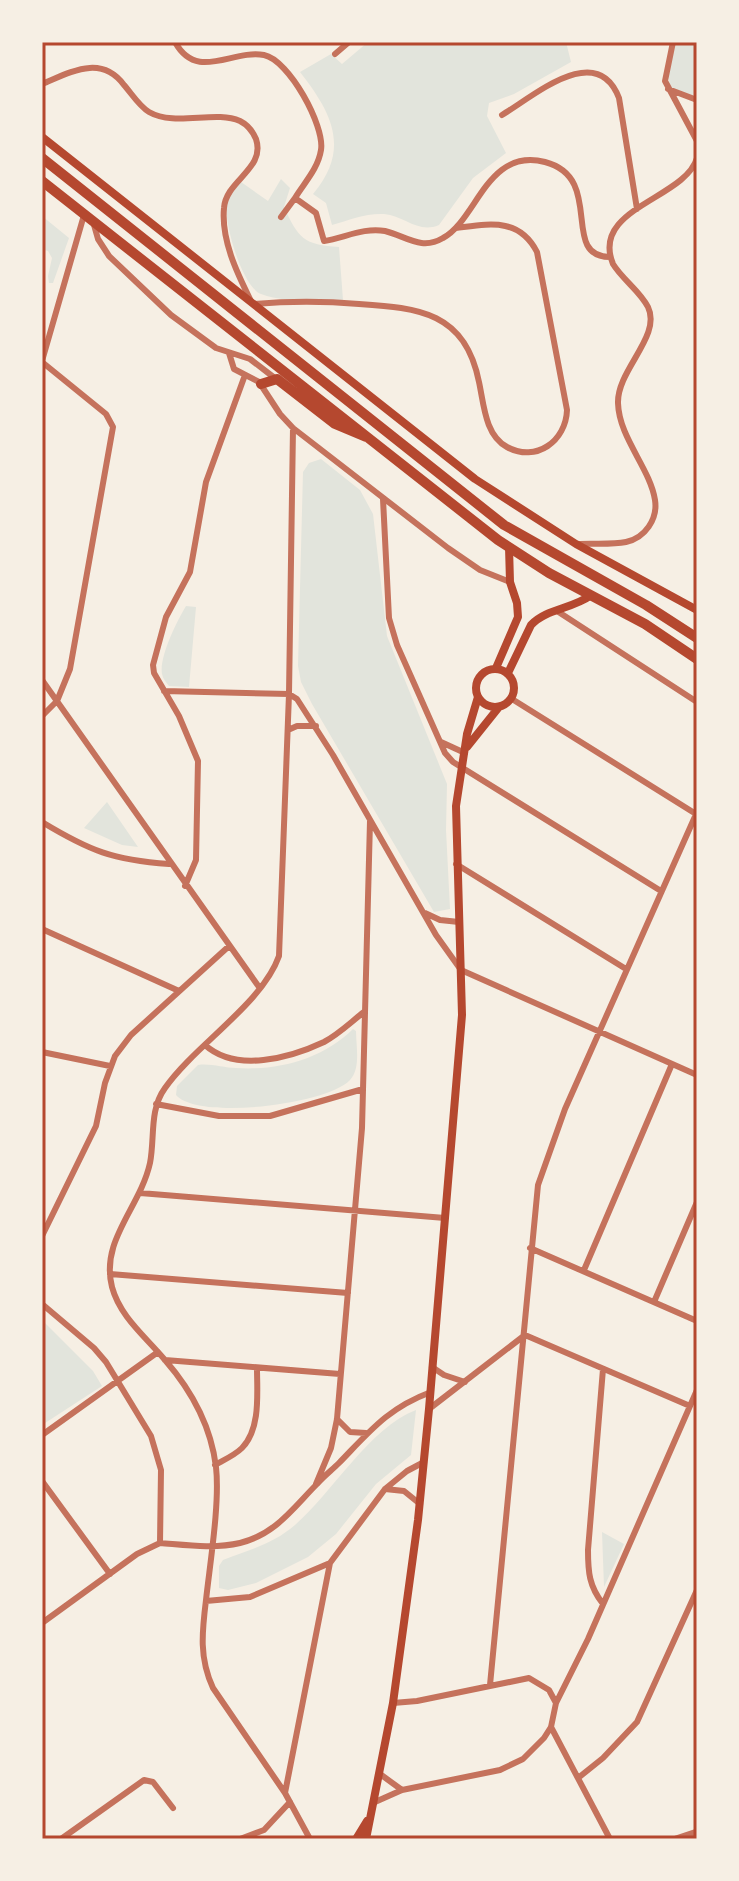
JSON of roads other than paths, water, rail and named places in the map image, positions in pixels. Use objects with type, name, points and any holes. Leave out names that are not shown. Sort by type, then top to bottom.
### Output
[{"type":"highway","points":[[42,158],[504,525],[646,605],[697,638]]},
{"type":"highway","points":[[42,181],[509,547],[590,596],[645,624],[697,659]]},
{"type":"highway","points":[[261,384],[277,379],[335,424],[372,439]]},
{"type":"main road","points":[[42,137],[475,479],[576,544],[697,610]]},
{"type":"main road","points":[[496,668],[518,617],[510,582],[509,547]]},
{"type":"main road","points":[[508,673],[531,625],[542,616],[572,607],[590,596]]},
{"type":"main road","points":[[366,1839],[393,1703],[420,1504],[431,1392],[462,1015],[456,810],[467,734],[478,697],[476,687],[479,678],[486,671],[496,668],[508,673],[515,685],[512,699],[499,707],[466,750]]},
{"type":"main road","points":[[478,697],[487,706],[499,707]]},
{"type":"main road","points":[[356,1839],[372,1813]]},
{"type":"street","points":[[175,42],[187,56],[202,62],[265,55],[287,71],[318,126],[322,141],[319,159],[281,217]]},
{"type":"street","points":[[335,54],[349,42]]},
{"type":"street","points":[[673,42],[665,72],[668,89],[697,141]]},
{"type":"street","points":[[42,84],[96,66],[116,75],[141,106],[152,114],[172,118],[233,119],[247,125],[257,141],[257,158],[226,197],[224,216],[233,262],[253,302],[391,306],[421,310],[435,317],[460,337],[472,357],[493,435],[509,448],[521,452],[539,451],[550,446],[563,432],[567,410],[537,252],[527,237],[511,226],[491,224],[456,228]]},
{"type":"street","points":[[502,115],[567,76],[588,72],[606,76],[612,81],[619,98],[637,209]]},
{"type":"street","points":[[668,89],[697,100]]},
{"type":"street","points":[[576,544],[635,539],[644,532],[655,513],[652,492],[625,431],[618,406],[622,379],[646,337],[651,317],[645,302],[617,272],[610,257],[614,232],[625,217],[686,175],[697,158]]},
{"type":"street","points":[[295,198],[316,213],[324,241],[374,230],[426,244],[443,238],[456,228],[491,179],[516,164],[535,160],[546,162],[563,170],[575,186],[588,250],[600,257],[610,257]]},
{"type":"street","points":[[89,218],[109,256],[171,315],[216,348],[250,359],[277,379]]},
{"type":"street","points":[[42,716],[57,701],[70,669],[113,427],[106,414],[42,362],[89,218]]},
{"type":"street","points":[[229,353],[234,369],[261,384],[271,402],[293,428],[480,570],[510,582]]},
{"type":"street","points":[[185,886],[196,860],[198,761],[179,716],[154,673],[153,665],[166,617],[190,572],[206,482],[245,375]]},
{"type":"street","points":[[293,428],[288,730],[280,942],[275,967],[175,1075],[156,1104],[149,1166],[140,1193],[109,1256],[110,1274],[121,1307],[165,1360],[204,1419],[212,1444],[215,1465],[201,1652],[209,1678],[285,1793],[310,1839]]},
{"type":"street","points":[[383,499],[389,618],[397,645],[449,757],[661,891]]},
{"type":"street","points":[[557,611],[697,702]]},
{"type":"street","points":[[42,680],[259,987]]},
{"type":"street","points":[[164,691],[289,694],[302,705],[316,726],[445,950],[461,970],[697,1075]]},
{"type":"street","points":[[490,1685],[525,1335],[530,1248],[543,1165],[626,969],[697,813],[512,699]]},
{"type":"street","points":[[288,730],[297,726],[316,726]]},
{"type":"street","points":[[438,739],[450,748],[466,750]]},
{"type":"street","points":[[316,1484],[331,1448],[337,1419],[362,1128],[370,821]]},
{"type":"street","points":[[42,822],[90,849],[117,859],[170,864]]},
{"type":"street","points":[[456,864],[626,969]]},
{"type":"street","points":[[422,911],[440,920],[459,922]]},
{"type":"street","points":[[42,929],[179,991]]},
{"type":"street","points":[[42,1236],[96,1126],[110,1066],[131,1035],[228,947]]},
{"type":"street","points":[[205,1045],[212,1052],[230,1059],[270,1058],[324,1042],[364,1012]]},
{"type":"street","points":[[42,1052],[110,1066]]},
{"type":"street","points":[[584,1270],[672,1064]]},
{"type":"street","points":[[156,1104],[219,1116],[270,1116],[363,1089]]},
{"type":"street","points":[[140,1193],[445,1218]]},
{"type":"street","points":[[654,1302],[697,1202]]},
{"type":"street","points":[[42,1210],[52,1214]]},
{"type":"street","points":[[530,1248],[697,1321]]},
{"type":"street","points":[[110,1274],[348,1293]]},
{"type":"street","points":[[42,1304],[94,1348],[120,1381],[151,1436],[159,1455],[162,1499],[160,1543]]},
{"type":"street","points":[[525,1335],[690,1406]]},
{"type":"street","points":[[429,1409],[525,1335]]},
{"type":"street","points":[[42,1435],[158,1352]]},
{"type":"street","points":[[165,1360],[340,1374]]},
{"type":"street","points":[[432,1367],[465,1382]]},
{"type":"street","points":[[215,1465],[244,1447],[249,1438],[254,1425],[257,1368]]},
{"type":"street","points":[[603,1369],[588,1550],[589,1579],[603,1604]]},
{"type":"street","points":[[375,1802],[402,1790],[500,1770],[523,1759],[544,1738],[551,1727],[556,1703],[697,1390]]},
{"type":"street","points":[[42,1623],[137,1554],[160,1543],[210,1545],[241,1542],[266,1532],[288,1517],[316,1484],[392,1410],[431,1392]]},
{"type":"street","points":[[337,1419],[350,1432],[366,1433]]},
{"type":"street","points":[[285,1793],[330,1563],[385,1489],[424,1462]]},
{"type":"street","points":[[42,1481],[110,1574]]},
{"type":"street","points":[[385,1489],[404,1491],[420,1504]]},
{"type":"street","points":[[206,1601],[250,1597],[330,1563]]},
{"type":"street","points":[[578,1778],[603,1758],[637,1722],[697,1590]]},
{"type":"street","points":[[393,1703],[529,1678],[549,1690],[556,1703]]},
{"type":"street","points":[[551,1727],[610,1839]]},
{"type":"street","points":[[380,1774],[402,1790]]},
{"type":"street","points":[[61,1839],[144,1780],[153,1782],[173,1808]]},
{"type":"street","points":[[240,1839],[264,1830],[290,1802]]},
{"type":"street","points":[[676,1839],[697,1832]]}]
